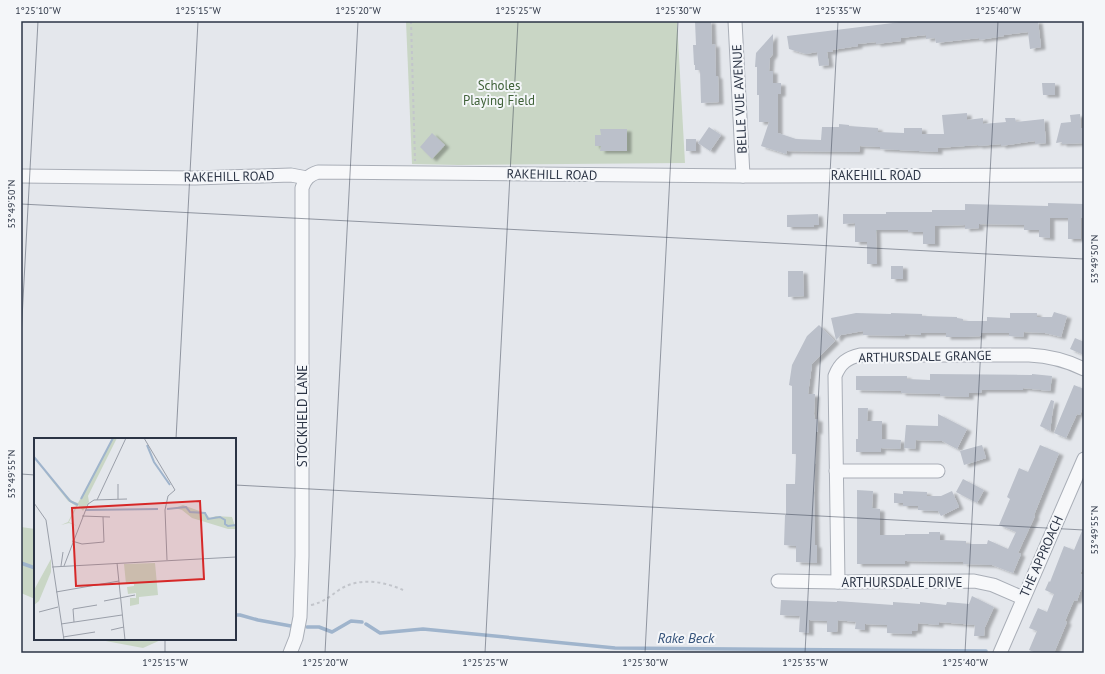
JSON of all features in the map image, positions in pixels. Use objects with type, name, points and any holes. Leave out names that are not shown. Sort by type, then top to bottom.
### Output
[{"type":"street","name":"BELLE VUE AVENUE","points":[[737,21],[743,176]]},
{"type":"street","name":"RAKEHILL ROAD","points":[[21,176],[195,178],[292,175],[307,178],[318,172],[743,176],[1084,175]]},
{"type":"street","name":"STOCKHELD LANE","points":[[290,653],[296,638],[300,617],[302,548],[302,188],[307,178]]},
{"type":"street","name":"ARTHURSDALE GRANGE","points":[[838,582],[835,376],[838,368],[844,361],[860,355],[1039,355],[1066,360],[1084,369]]},
{"type":"street","name":"THE APPROACH","points":[[1000,653],[1084,460]]},
{"type":"street","points":[[836,471],[938,471]]},
{"type":"street","name":"ARTHURSDALE DRIVE","points":[[778,581],[974,581],[993,585],[1023,598]]},
{"type":"path","points":[[411,21],[416,172]]},
{"type":"path","points":[[300,606],[317,604],[346,586],[363,582],[388,584],[403,590]]},
{"type":"green space","name":"Scholes Playing Field","points":[[406,21],[677,21],[685,163],[412,164]]},
{"type":"green space","points":[[21,527],[34,529],[34,599],[21,593]]},
{"type":"green space","points":[[100,640],[161,640],[143,648]]},
{"type":"building","points":[[695,21],[711,21],[712,45],[715,44],[716,76],[718,76],[719,102],[701,103],[700,70],[695,70],[694,65],[693,45],[696,45]]},
{"type":"building","points":[[909,21],[1038,21],[1041,47],[1030,49],[1028,32],[979,40],[979,38],[936,43],[935,38],[926,39],[926,35],[901,38],[901,41],[876,44],[876,42],[858,44],[858,46],[832,50],[833,52],[827,52],[829,65],[819,66],[817,52],[806,54],[789,49],[787,36]]},
{"type":"building","points":[[773,34],[773,54],[770,58],[769,71],[773,71],[773,83],[781,83],[781,94],[778,94],[778,133],[796,139],[821,140],[822,127],[839,127],[839,124],[878,128],[878,132],[904,133],[904,128],[922,128],[922,134],[944,134],[942,115],[967,113],[967,120],[983,118],[983,124],[1006,122],[1005,118],[1015,118],[1016,122],[1044,119],[1046,143],[1035,144],[1035,141],[1001,146],[1001,144],[938,148],[938,152],[880,149],[880,147],[860,146],[859,152],[787,151],[786,154],[761,146],[769,122],[759,122],[757,67],[755,67],[756,53]]},
{"type":"building","points":[[1042,83],[1055,83],[1055,95],[1043,95]]},
{"type":"building","points":[[1080,114],[1081,128],[1084,128],[1084,143],[1056,143],[1061,123],[1071,122],[1070,115]]},
{"type":"building","points":[[709,127],[721,135],[710,151],[698,143]]},
{"type":"building","points":[[600,129],[627,129],[627,151],[600,151],[601,146],[595,146],[595,135],[601,135]]},
{"type":"building","points":[[432,133],[445,145],[432,159],[420,147]]},
{"type":"building","points":[[686,139],[696,139],[696,151],[686,151]]},
{"type":"building","points":[[1048,203],[1084,204],[1084,218],[1081,218],[1081,239],[1068,239],[1068,218],[1050,218],[1050,238],[1039,237],[1039,230],[1024,230],[1024,225],[979,224],[979,228],[965,229],[965,225],[935,226],[935,244],[923,244],[923,232],[908,232],[908,230],[876,230],[877,264],[867,264],[867,242],[855,242],[855,223],[843,224],[843,214],[886,214],[886,212],[965,210],[965,204],[1048,206]]},
{"type":"building","points":[[818,214],[819,225],[814,225],[814,227],[787,227],[787,215]]},
{"type":"building","points":[[891,266],[903,266],[903,279],[891,279]]},
{"type":"building","points":[[788,271],[803,271],[804,296],[788,297]]},
{"type":"building","points":[[1054,312],[1067,316],[1061,337],[1045,333],[1024,332],[1023,337],[1009,336],[1009,333],[981,333],[981,336],[963,337],[946,337],[946,333],[921,333],[921,335],[905,334],[905,336],[863,335],[863,331],[841,335],[836,340],[831,318],[856,313],[891,313],[957,317],[963,319],[963,321],[987,321],[987,317],[1010,318],[1010,313],[1037,313],[1037,317],[1052,317]]},
{"type":"building","points":[[819,325],[835,341],[812,364],[808,394],[815,394],[814,414],[815,419],[818,419],[818,432],[816,431],[814,493],[815,545],[817,545],[817,563],[796,562],[796,546],[784,545],[786,484],[795,484],[796,454],[792,454],[792,386],[789,385],[792,365],[807,336]]},
{"type":"building","points":[[1075,338],[1084,342],[1084,355],[1070,349]]},
{"type":"building","points":[[930,374],[1032,374],[1052,376],[1050,391],[1023,388],[1023,390],[982,390],[981,393],[969,393],[969,397],[940,396],[940,394],[901,393],[901,391],[856,390],[856,376],[907,376],[907,379],[930,380]]},
{"type":"building","points":[[1074,385],[1084,389],[1084,405],[1080,415],[1077,414],[1066,438],[1054,433]]},
{"type":"building","points":[[1051,400],[1054,401],[1050,431],[1040,426]]},
{"type":"building","points":[[858,408],[868,408],[867,421],[882,421],[882,439],[901,440],[900,449],[881,448],[881,452],[856,452],[856,439],[858,439]]},
{"type":"building","points":[[938,414],[967,429],[957,449],[942,441],[916,440],[915,449],[904,448],[906,425],[938,426]]},
{"type":"building","points":[[982,445],[986,458],[964,465],[960,451]]},
{"type":"building","points":[[1040,445],[1059,453],[1034,515],[1035,516],[1018,553],[1021,554],[1013,573],[992,565],[963,564],[963,562],[905,561],[905,564],[857,564],[857,490],[873,491],[872,508],[880,509],[880,535],[929,534],[929,532],[940,532],[940,540],[966,541],[966,544],[987,544],[988,540],[1008,549],[1016,532],[999,525],[1010,499],[1007,497],[1019,468],[1028,472]]},
{"type":"building","points":[[963,479],[984,490],[977,503],[956,492]]},
{"type":"building","points":[[903,491],[927,492],[927,496],[941,496],[952,491],[959,507],[941,516],[938,511],[918,510],[918,506],[903,506],[903,503],[894,503],[894,493],[903,494]]},
{"type":"building","points":[[1084,526],[1084,565],[1080,574],[1084,575],[1084,590],[1081,589],[1077,601],[1074,600],[1065,621],[1067,622],[1054,653],[1036,653],[1029,650],[1037,631],[1029,628],[1038,608],[1047,612],[1054,594],[1045,590],[1049,581],[1050,582],[1064,546],[1074,550]]},
{"type":"building","points":[[972,596],[994,607],[985,627],[984,636],[974,636],[975,625],[939,622],[939,625],[918,623],[917,631],[912,631],[912,634],[887,633],[887,625],[865,624],[865,630],[855,629],[856,622],[838,620],[837,632],[827,632],[827,621],[809,620],[809,633],[799,632],[800,616],[780,615],[781,600],[837,601],[893,605],[893,602],[920,604],[920,602],[946,605],[947,602],[969,604]]},
{"type":"waterway","name":"Rake Beck","points":[[21,563],[34,568]]},
{"type":"waterway","name":"Rake Beck","points":[[236,615],[291,626]]},
{"type":"waterway","name":"Rake Beck","points":[[307,627],[319,627],[332,632],[351,621],[362,622]]},
{"type":"waterway","name":"Rake Beck","points":[[366,624],[380,633],[423,629],[615,648],[986,651]]}]
